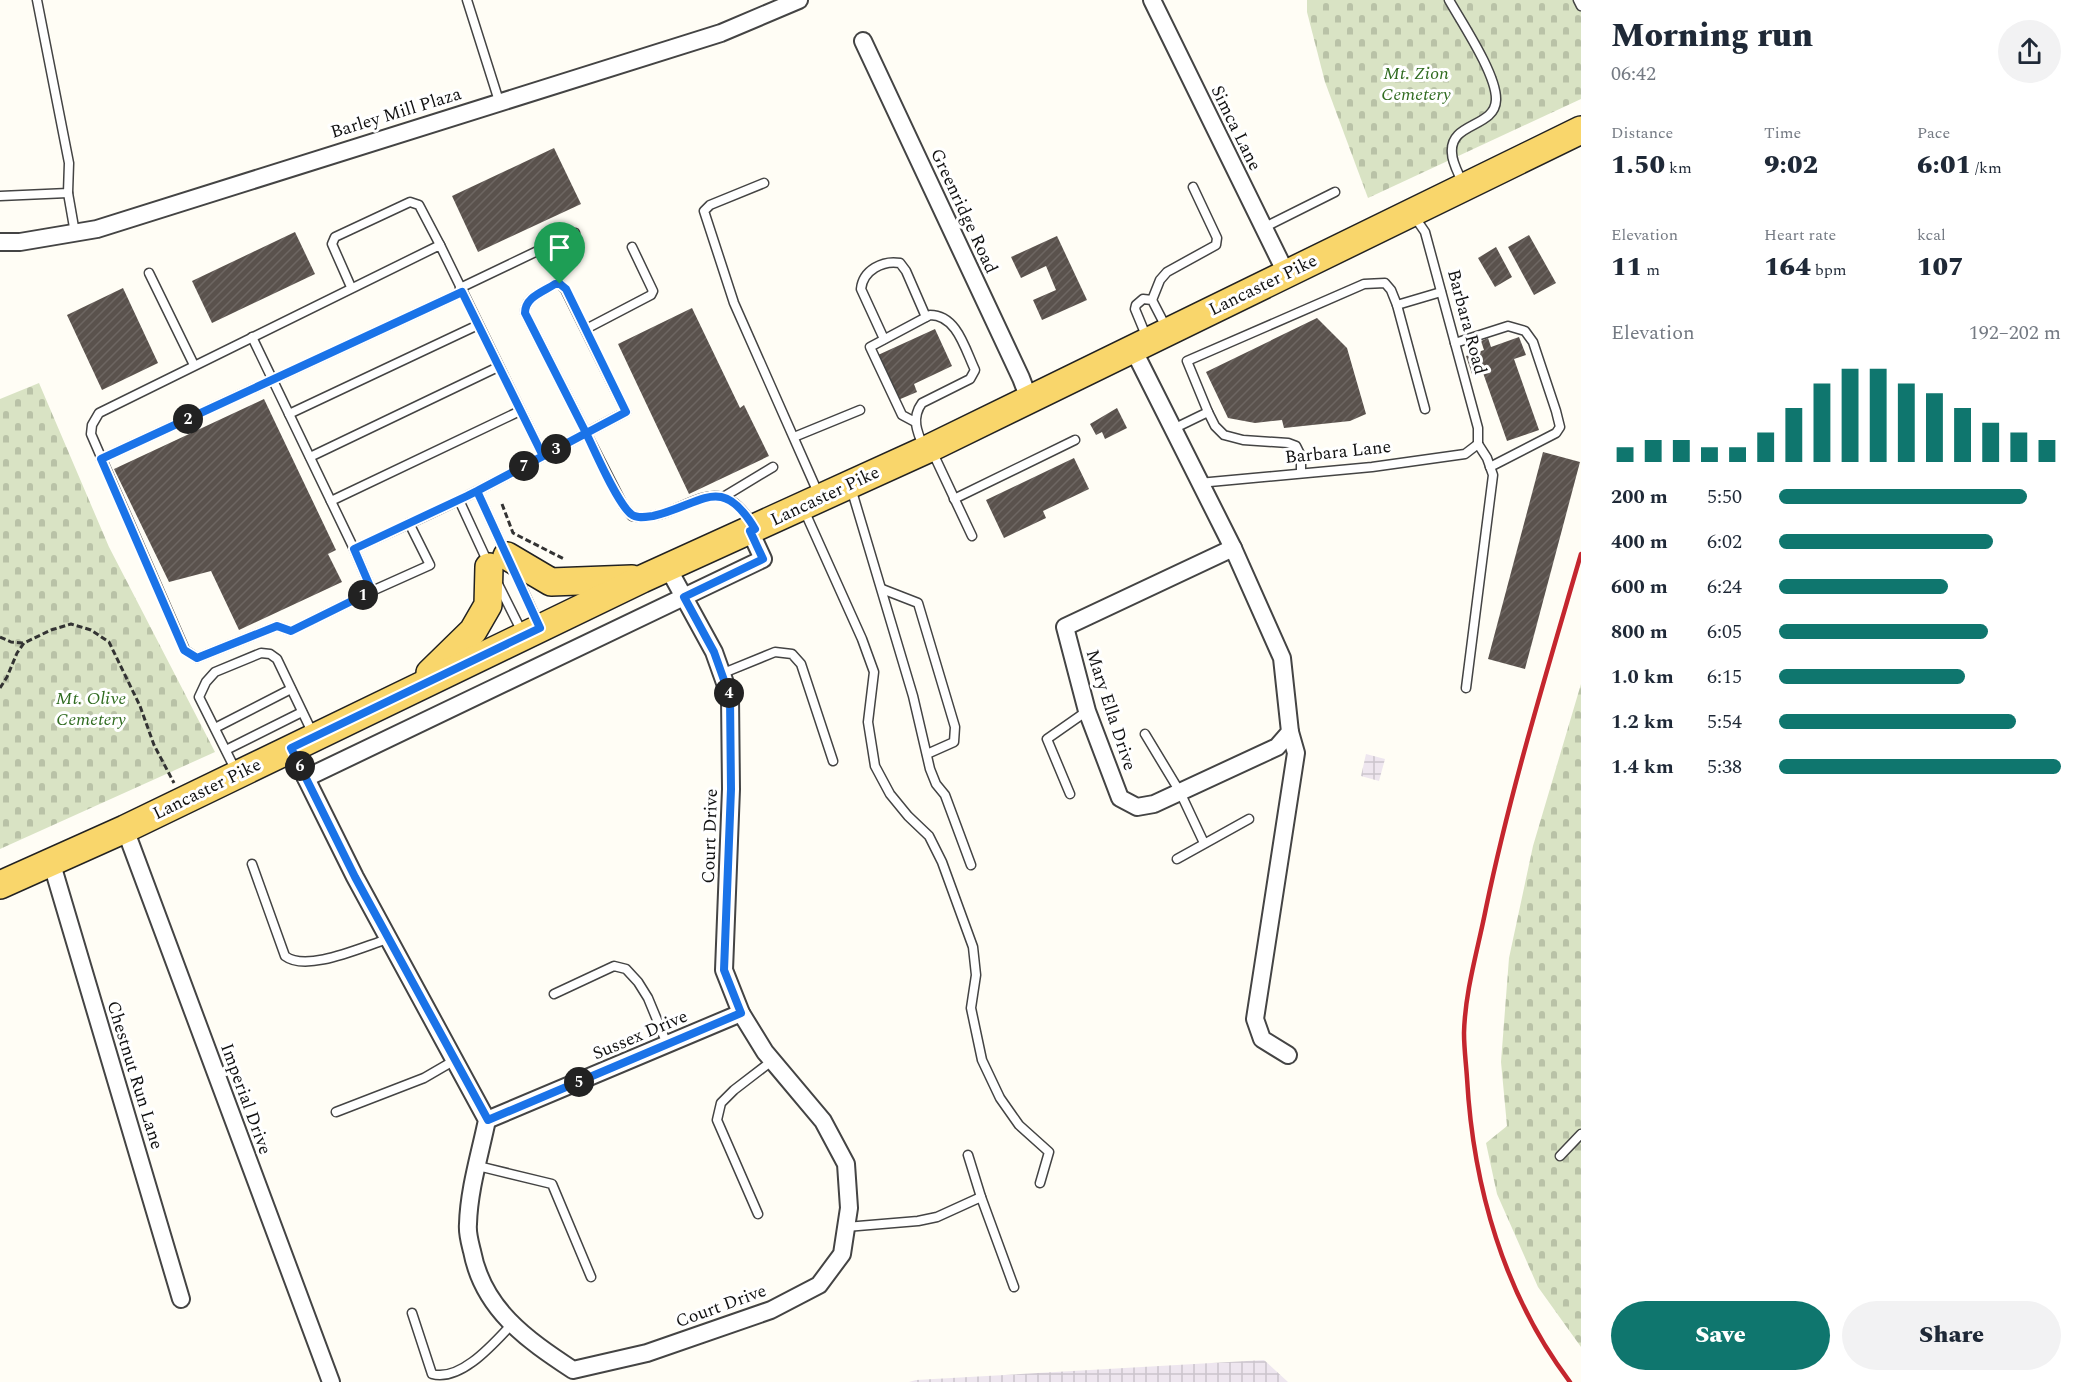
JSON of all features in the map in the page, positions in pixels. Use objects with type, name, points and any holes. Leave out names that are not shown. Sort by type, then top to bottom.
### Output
[{"type":"main road","name":"Lancaster Pike","points":[[0,885],[125,829],[642,579],[928,449],[1581,130]]},
{"type":"main road","points":[[414,688],[473,632],[488,605],[498,561],[551,582],[642,579]]},
{"type":"street","name":"Barley Mill Plaza","points":[[0,242],[20,242],[97,229],[721,33],[799,0]]},
{"type":"street","name":"Simca Lane","points":[[1152,0],[1286,273]]},
{"type":"street","name":"Greenridge Road","points":[[863,41],[1029,399]]},
{"type":"street","points":[[1150,341],[1172,429],[1233,548],[1282,658],[1290,732],[1296,753],[1255,1019],[1262,1039],[1288,1055]]},
{"type":"street","points":[[306,778],[763,559],[753,530]]},
{"type":"street","name":"Mary Ella Drive","points":[[1233,548],[1065,627],[1087,711],[1120,798],[1137,807],[1155,804],[1277,747],[1290,732]]},
{"type":"street","name":"Court Drive","points":[[488,1120],[467,1226],[476,1271],[498,1312],[540,1348],[573,1370],[647,1353],[771,1310],[819,1284],[842,1254],[849,1208],[846,1164],[823,1121],[772,1060],[741,1013],[724,970],[731,789],[730,697],[714,652],[668,568]]},
{"type":"street","points":[[302,743],[306,778],[355,877],[488,1120]]},
{"type":"street","name":"Imperial Drive","points":[[125,829],[331,1382]]},
{"type":"street","name":"Chestnut Run Lane","points":[[51,861],[181,1299]]},
{"type":"street","name":"Sussex Drive","points":[[488,1120],[741,1013]]},
{"type":"lane","points":[[37,0],[69,163],[68,193],[75,233]]},
{"type":"lane","points":[[467,0],[499,101]]},
{"type":"lane","points":[[1449,0],[1495,90],[1496,103],[1491,115],[1462,130],[1454,138],[1452,153],[1464,186]]},
{"type":"lane","points":[[1578,0],[1581,6]]},
{"type":"lane","points":[[764,183],[710,205],[704,211],[734,303],[794,437],[812,502],[874,672],[868,722],[875,766],[890,794],[929,836],[942,862],[973,947],[976,975],[970,1008],[982,1060],[1000,1098],[1019,1125],[1049,1152],[1040,1183]]},
{"type":"lane","points":[[1150,341],[1152,300],[1160,280],[1167,272],[1216,245],[1217,238],[1193,187]]},
{"type":"lane","points":[[1263,228],[1335,192]]},
{"type":"lane","points":[[0,196],[68,193]]},
{"type":"lane","points":[[351,287],[332,243],[335,237],[411,202],[419,205],[543,456]]},
{"type":"lane","name":"Barbara Road","points":[[1411,212],[1425,232],[1479,428],[1478,444]]},
{"type":"lane","points":[[101,459],[461,290],[575,232]]},
{"type":"lane","points":[[409,523],[429,565],[291,631],[277,626],[197,658],[184,650],[101,459],[91,434],[92,425],[99,413],[440,245]]},
{"type":"lane","points":[[586,329],[651,295],[653,291],[632,248]]},
{"type":"lane","points":[[884,339],[861,289],[862,279],[869,271],[892,262],[900,263],[927,317]]},
{"type":"lane","points":[[149,273],[194,365]]},
{"type":"lane","points":[[1302,473],[1301,456],[1296,446],[1287,443],[1243,440],[1224,435],[1215,426],[1208,412],[1187,361],[1364,284],[1385,283],[1391,290],[1397,305],[1425,409]]},
{"type":"lane","points":[[354,549],[477,491],[586,433],[626,412],[566,289],[560,284],[555,284],[529,300],[525,305],[525,313],[586,433],[623,505],[632,516],[643,518],[664,513],[712,495],[725,496],[745,512],[753,530]]},
{"type":"lane","points":[[1397,305],[1441,291]]},
{"type":"lane","points":[[1150,341],[1135,309],[1138,302],[1152,300]]},
{"type":"lane","points":[[915,422],[902,415],[870,347],[927,317],[940,315],[950,320],[975,370],[970,379],[922,403],[917,410],[915,422],[917,431],[972,537]]},
{"type":"lane","points":[[289,414],[478,325]]},
{"type":"lane","points":[[1455,343],[1508,326],[1525,331],[1533,342],[1556,411],[1560,427],[1556,433],[1490,467]]},
{"type":"lane","points":[[252,337],[372,591]]},
{"type":"lane","points":[[310,457],[498,367]]},
{"type":"lane","points":[[794,437],[860,410]]},
{"type":"lane","points":[[331,501],[520,411]]},
{"type":"lane","points":[[1172,429],[1208,412]]},
{"type":"lane","points":[[954,499],[1075,440]]},
{"type":"lane","points":[[1466,688],[1493,475],[1487,458],[1478,444]]},
{"type":"lane","name":"Barbara Lane","points":[[1199,483],[1372,467],[1465,454],[1478,444]]},
{"type":"lane","points":[[725,496],[773,467]]},
{"type":"lane","points":[[850,485],[913,696],[930,769],[936,784],[945,795],[971,865]]},
{"type":"lane","points":[[477,491],[498,561],[532,632]]},
{"type":"lane","points":[[459,500],[498,561],[532,632]]},
{"type":"lane","points":[[882,589],[918,603],[955,727],[954,742],[927,754]]},
{"type":"lane","points":[[722,674],[775,652],[792,654],[801,664],[833,761]]},
{"type":"lane","points":[[238,774],[199,697],[214,672],[261,653],[270,654],[277,659],[302,712],[302,743]]},
{"type":"lane","points":[[215,728],[291,689]]},
{"type":"lane","points":[[1070,794],[1047,739],[1087,711]]},
{"type":"lane","points":[[226,750],[302,712]]},
{"type":"lane","points":[[1145,734],[1180,792],[1204,843]]},
{"type":"lane","points":[[1177,859],[1249,819]]},
{"type":"lane","points":[[252,864],[285,956],[289,959],[295,961],[326,958],[388,939]]},
{"type":"lane","points":[[554,994],[614,966],[627,969],[648,998],[667,1044]]},
{"type":"lane","points":[[336,1112],[424,1078],[455,1060]]},
{"type":"lane","points":[[759,1214],[717,1120],[721,1103],[772,1060]]},
{"type":"lane","points":[[1560,1156],[1581,1134]]},
{"type":"lane","points":[[968,1155],[1014,1287]]},
{"type":"lane","points":[[478,1166],[552,1184],[591,1277]]},
{"type":"lane","points":[[846,1227],[918,1221],[937,1217],[981,1197]]},
{"type":"lane","points":[[412,1313],[432,1374],[445,1379],[463,1374],[512,1324]]},
{"type":"path","points":[[502,504],[513,533],[567,561]]},
{"type":"path","points":[[0,688],[24,643],[51,630],[71,624],[92,630],[109,642],[140,706],[154,745],[183,801]]},
{"type":"path","points":[[0,638],[24,643]]},
{"type":"shaded area","points":[[1366,754],[1385,759],[1379,781],[1361,776]]},
{"type":"shaded area","points":[[1264,1360],[1288,1382],[909,1382],[916,1380]]},
{"type":"green space","name":"Mt. Zion Cemetery","points":[[1307,0],[1581,0],[1581,99],[1368,198],[1325,82],[1307,12]]},
{"type":"green space","name":"Mt. Olive Cemetery","points":[[39,383],[109,547],[215,752],[0,849],[0,399]]},
{"type":"green space","points":[[1581,684],[1581,1347],[1538,1287],[1497,1194],[1486,1143],[1507,1126],[1501,1062],[1509,958],[1533,846]]},
{"type":"building","points":[[554,148],[581,204],[478,252],[452,196]]},
{"type":"building","points":[[295,232],[315,274],[212,323],[192,281]]},
{"type":"building","points":[[1529,235],[1556,283],[1534,295],[1508,247]]},
{"type":"building","points":[[1057,236],[1087,300],[1042,320],[1033,300],[1056,290],[1046,266],[1021,278],[1011,257]]},
{"type":"building","points":[[1496,247],[1512,277],[1495,287],[1478,258]]},
{"type":"building","points":[[123,288],[158,363],[102,390],[67,315]]},
{"type":"building","points":[[692,308],[740,408],[744,405],[769,456],[689,494],[618,344]]},
{"type":"building","points":[[1317,318],[1347,348],[1366,414],[1350,421],[1284,428],[1282,420],[1255,423],[1228,418],[1206,372]]},
{"type":"building","points":[[935,329],[952,366],[914,384],[917,392],[898,400],[878,355]]},
{"type":"building","points":[[1519,337],[1526,355],[1514,359],[1539,430],[1507,441],[1482,370],[1472,374],[1466,356],[1484,350],[1481,341],[1488,338],[1491,347]]},
{"type":"building","points":[[264,399],[336,550],[328,554],[342,582],[239,630],[211,571],[169,582],[114,469]]},
{"type":"building","points":[[1117,408],[1127,428],[1105,439],[1102,432],[1096,435],[1090,424]]},
{"type":"building","points":[[1543,452],[1580,462],[1525,669],[1488,659]]},
{"type":"building","points":[[1074,458],[1089,489],[1043,511],[1046,518],[1004,538],[986,500]]},
{"type":"railway","points":[[1570,1382],[1527,1313],[1496,1238],[1476,1159],[1470,1119],[1464,1033],[1472,970],[1496,863],[1530,730],[1581,554]]},
{"type":"route","points":[[560,284],[555,284],[529,300],[525,305],[525,313],[586,433],[543,456],[477,491],[354,549],[372,591],[291,631],[277,626],[197,658],[184,650],[101,459],[462,292],[543,456],[586,433],[623,505],[632,516],[643,518],[664,513],[712,495],[725,496],[745,512],[755,529],[750,531],[763,559],[684,597],[714,652],[730,697],[731,789],[724,970],[741,1013],[488,1120],[355,877],[291,748],[540,628],[477,491],[543,456],[586,433],[626,412],[566,289],[560,284]]}]
